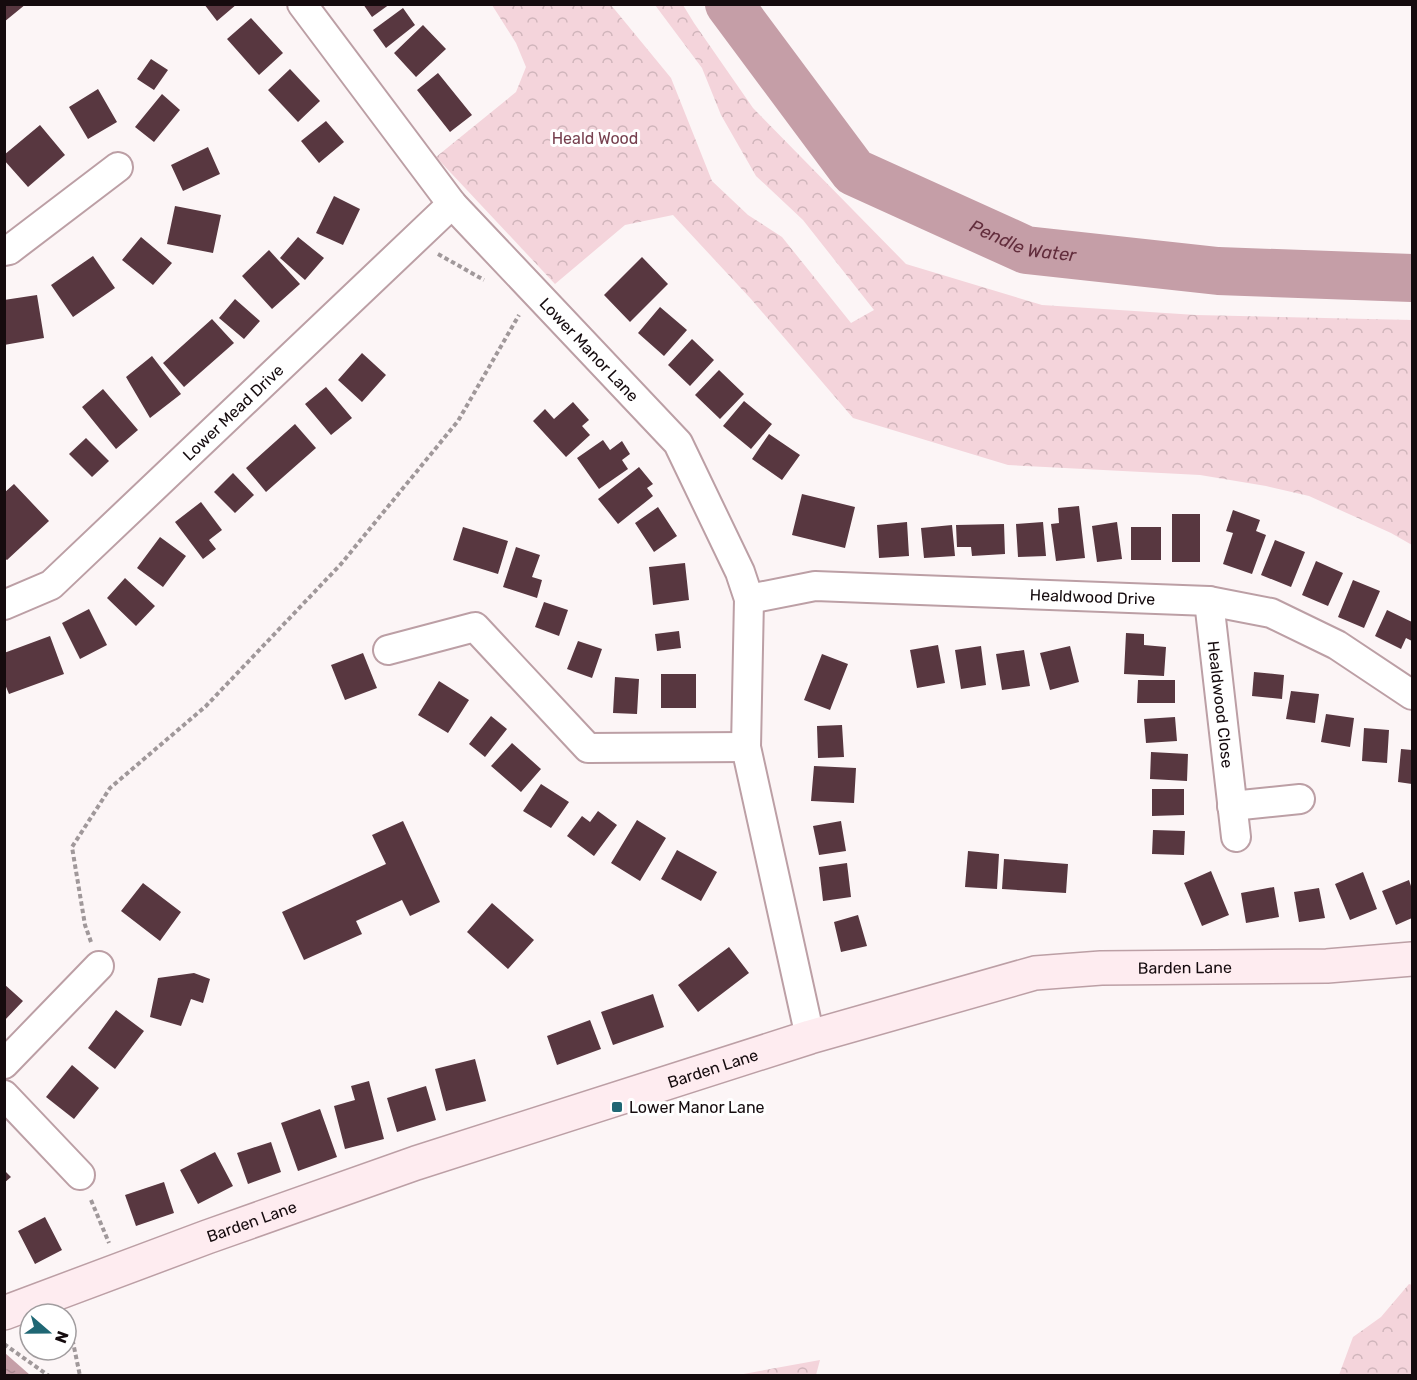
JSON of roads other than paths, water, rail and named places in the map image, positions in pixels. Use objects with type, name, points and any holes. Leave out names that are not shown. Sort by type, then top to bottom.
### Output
[{"type":"street","name":"Lower Manor Lane","points":[[302,4],[452,204],[678,443],[740,572],[749,599],[746,747],[810,1038]]},
{"type":"street","points":[[4,251],[9,250],[118,167]]},
{"type":"street","name":"Lower Mead Drive","points":[[4,605],[51,585],[452,204]]},
{"type":"street","name":"Healdwood Drive","points":[[749,599],[815,585],[1209,601],[1271,612],[1337,645],[1413,695]]},
{"type":"street","name":"Healdwood Close","points":[[1209,601],[1236,837]]},
{"type":"street","points":[[388,650],[475,627],[588,748],[746,747]]},
{"type":"street","points":[[1232,806],[1300,799]]},
{"type":"street","name":"Barden Lane","points":[[4,1313],[416,1163],[810,1038],[1035,973],[1101,969],[1327,966],[1413,959]]},
{"type":"street","points":[[4,1064],[99,966]]},
{"type":"street","points":[[4,1095],[80,1175]]},
{"type":"water","points":[[5,1353],[30,1375],[5,1375]]},
{"type":"waterway","name":"Pendle Water","points":[[729,4],[854,172],[1026,250],[1218,271],[1412,278]]},
{"type":"place","name":"Lower Manor Lane","points":[[617,1107]]},
{"type":"park label","name":"Heald Wood","points":[[595,138]]}]
